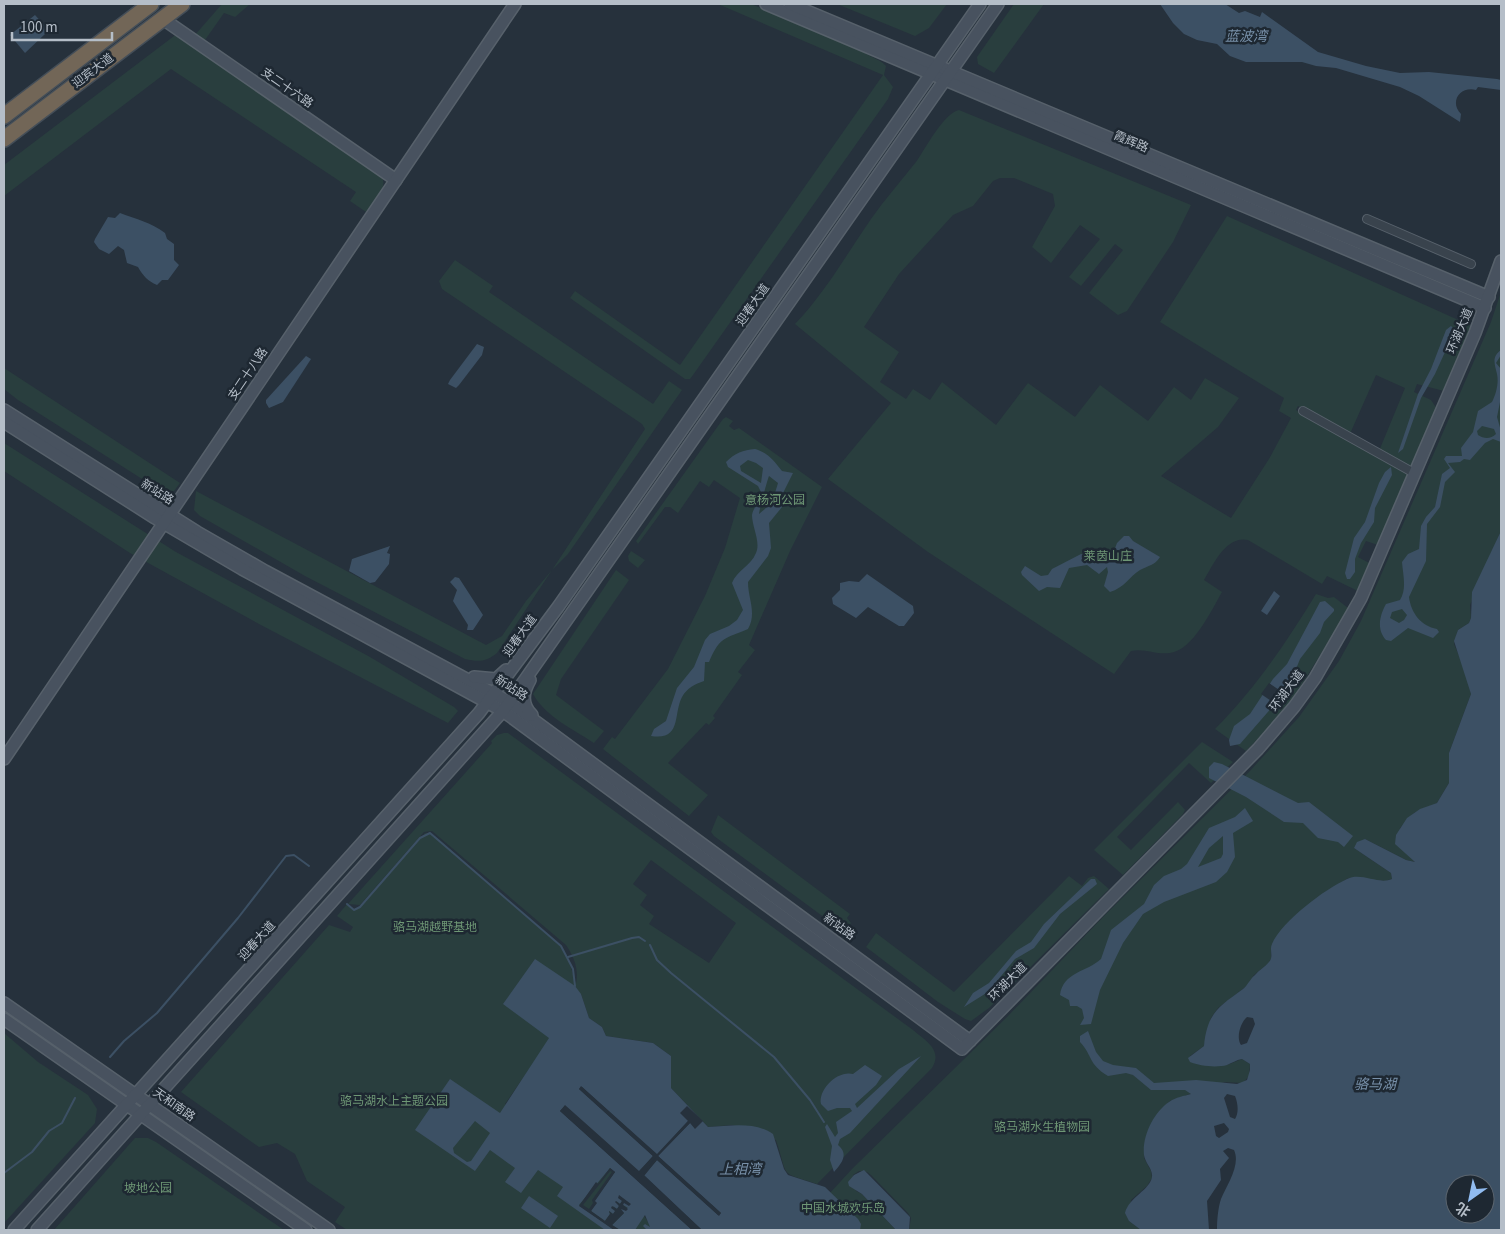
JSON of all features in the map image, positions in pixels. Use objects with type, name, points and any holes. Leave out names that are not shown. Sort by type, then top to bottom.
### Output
[{"type":"highway","name":"迎宾大道","points":[[4,116],[151,4]]},
{"type":"highway","name":"迎宾大道","points":[[4,139],[182,4]]},
{"type":"street","name":"支二十八路","points":[[4,759],[515,4]]},
{"type":"street","name":"霞辉路","points":[[766,4],[934,69]]},
{"type":"street","name":"霞辉路","points":[[790,4],[948,75],[1487,302]]},
{"type":"street","name":"迎春大道","points":[[14,1230],[492,697],[558,607],[980,4]]},
{"type":"street","points":[[37,1230],[506,706],[998,4]]},
{"type":"street","name":"支二十六路","points":[[163,19],[396,180]]},
{"type":"street","points":[[970,19],[981,27]]},
{"type":"street","points":[[896,125],[908,133]]},
{"type":"street","points":[[1367,219],[1471,264]]},
{"type":"street","name":"环湖大道","points":[[966,1045],[1240,768],[1298,702],[1336,644],[1361,598],[1487,302],[1501,260]]},
{"type":"street","name":"新站路","points":[[4,410],[242,569],[492,697]]},
{"type":"street","points":[[1304,412],[1414,473]]},
{"type":"street","name":"新站路","points":[[4,422],[166,519],[453,670],[506,706],[545,728],[966,1045]]},
{"type":"street","points":[[545,728],[527,710],[524,703],[526,688],[575,606]]},
{"type":"street","points":[[453,670],[478,678],[496,679],[503,674],[558,607]]},
{"type":"street","points":[[526,651],[539,659]]},
{"type":"street","name":"新站路","points":[[506,706],[966,1045]]},
{"type":"street","name":"天和南路","points":[[4,1003],[329,1230]]},
{"type":"street","points":[[4,1019],[306,1230]]},
{"type":"green space","points":[[222,4],[250,4],[235,17],[224,13],[205,40],[195,35]]},
{"type":"green space","points":[[718,4],[751,4],[861,49],[886,66],[884,75],[893,87],[888,99],[693,375],[690,379],[685,379],[570,298],[575,291],[680,365],[883,75]]},
{"type":"green space","points":[[837,4],[947,4],[929,28],[915,36]]},
{"type":"green space","points":[[1014,4],[1044,4],[994,73],[978,64],[977,57]]},
{"type":"green space","points":[[178,33],[381,175],[383,180],[382,190],[366,212],[350,201],[356,192],[171,69],[4,196],[4,165]]},
{"type":"green space","name":"莱茵山庄","points":[[959,110],[1191,205],[1173,242],[1127,311],[1118,315],[1089,293],[1123,250],[1115,244],[1081,286],[1069,277],[1100,239],[1080,225],[1051,263],[1032,247],[1055,206],[1053,194],[1014,178],[1000,178],[993,181],[973,206],[953,215],[899,274],[864,327],[899,352],[880,382],[906,399],[913,389],[930,400],[942,382],[996,425],[1028,383],[1075,417],[1100,385],[1148,421],[1174,387],[1191,400],[1205,378],[1239,398],[1218,427],[1161,476],[1231,518],[1269,459],[1291,418],[1279,411],[1284,398],[1160,322],[1227,216],[1474,327],[1444,391],[1417,384],[1414,392],[1431,400],[1437,409],[1413,467],[1379,451],[1405,388],[1376,375],[1349,436],[1298,406],[1296,410],[1409,474],[1378,545],[1366,541],[1358,557],[1371,564],[1358,591],[1327,576],[1322,584],[1248,540],[1233,542],[1221,552],[1204,580],[1222,592],[1207,619],[1194,637],[1186,645],[1170,653],[1141,650],[1131,651],[1114,674],[928,552],[828,479],[891,403],[795,324],[826,287],[871,219],[916,162],[935,132],[947,118]]},
{"type":"green space","points":[[455,260],[493,286],[489,292],[653,404],[669,381],[682,390],[568,554],[552,570],[645,429],[642,424],[442,289],[439,281]]},
{"type":"green space","name":"骆马湖水生植物园","points":[[1501,292],[1501,531],[1470,605],[1471,618],[1469,623],[1458,630],[1454,644],[1465,670],[1471,694],[1449,753],[1449,783],[1437,803],[1414,813],[1400,828],[1409,855],[1415,862],[1406,860],[1365,839],[1354,848],[1391,873],[1392,879],[1385,881],[1348,878],[1303,909],[1271,949],[1271,959],[1268,964],[1254,975],[1248,985],[1218,1008],[1211,1018],[1204,1046],[1190,1056],[1227,1065],[1242,1059],[1250,1064],[1249,1076],[1243,1083],[1225,1082],[1170,1101],[1150,1126],[1145,1142],[1144,1158],[1151,1171],[1152,1178],[1147,1186],[1131,1200],[1129,1221],[1141,1230],[909,1230],[911,1218],[908,1213],[871,1175],[867,1172],[859,1171],[853,1175],[856,1191],[862,1194],[896,1230],[796,1230],[852,1169],[1008,1016],[1104,916],[1249,772],[1299,717],[1339,661],[1361,621],[1491,322]]},
{"type":"green space","points":[[4,368],[180,483],[174,491],[169,493],[161,491],[18,400],[4,389]]},
{"type":"green space","name":"意杨河公园","points":[[726,417],[733,421],[729,426],[734,430],[739,428],[822,487],[790,551],[749,645],[755,650],[738,672],[742,675],[713,716],[715,718],[709,725],[706,723],[668,763],[708,795],[689,816],[603,749],[612,737],[615,739],[668,669],[705,596],[725,548],[740,498],[714,480],[709,487],[700,481],[678,513],[670,507],[665,507],[638,544],[636,541]]},
{"type":"green space","points":[[4,443],[176,552],[370,657],[458,711],[448,723],[259,624],[130,553],[4,471]]},
{"type":"green space","points":[[196,491],[486,645],[502,636],[526,601],[552,570],[497,653],[482,661],[474,661],[465,659],[305,576],[200,516],[194,510]]},
{"type":"green space","points":[[631,551],[645,560],[638,568],[629,561],[628,556]]},
{"type":"green space","points":[[616,570],[629,580],[561,679],[556,695],[604,731],[594,743],[552,716],[533,694]]},
{"type":"green space","points":[[1316,594],[1328,598],[1334,597],[1348,608],[1347,612],[1287,708],[1246,751],[1215,729],[1230,714],[1269,665]]},
{"type":"green space","points":[[508,733],[913,1030],[932,1046],[936,1056],[932,1068],[817,1184],[790,1175],[787,1172],[784,1168],[776,1140],[732,1125],[708,1127],[671,1088],[671,1056],[653,1043],[606,1036],[602,1027],[589,1018],[581,994],[505,1104],[610,1168],[654,1230],[347,1230],[335,1222],[345,1207],[307,1181],[295,1154],[277,1143],[259,1147],[181,1092],[329,925],[350,932],[353,927],[337,916],[347,904],[354,909],[360,907],[425,833],[435,836],[561,946],[569,961],[576,984],[577,973],[575,963],[566,945],[432,831],[424,832],[360,905],[348,904],[492,743],[491,741],[497,735]],"holes":[[[651,860],[736,923],[709,963],[649,924],[654,916],[640,905],[647,895],[633,884]]]},
{"type":"green space","points":[[1202,742],[1233,762],[1211,783],[1189,763],[1117,837],[1131,850],[1178,802],[1185,810],[1123,875],[1094,850]]},
{"type":"green space","points":[[718,815],[850,914],[847,918],[851,923],[844,932],[714,836],[711,832]]},
{"type":"green space","points":[[1069,876],[1082,886],[1088,878],[1094,876],[1109,889],[989,1008],[971,1021],[938,1002],[866,947],[876,933],[954,992]]},
{"type":"green space","points":[[4,1033],[38,1062],[88,1095],[97,1109],[95,1123],[4,1223]]},
{"type":"green space","name":"坡地公园","points":[[135,1138],[148,1138],[156,1142],[284,1230],[54,1230]]},
{"type":"water","name":"蓝波湾","points":[[1160,4],[1225,4],[1239,13],[1245,11],[1260,17],[1262,12],[1318,52],[1366,66],[1400,73],[1429,72],[1497,79],[1501,80],[1501,90],[1478,87],[1476,90],[1465,90],[1461,93],[1456,100],[1456,105],[1461,114],[1460,122],[1419,96],[1400,87],[1336,68],[1316,66],[1302,62],[1246,62],[1230,56],[1217,44],[1197,40],[1184,34],[1173,23]]},
{"type":"water","points":[[35,15],[44,25],[45,34],[25,53],[10,35]]},
{"type":"water","points":[[120,213],[155,226],[165,233],[167,239],[174,244],[174,260],[179,265],[168,280],[162,280],[157,285],[151,282],[138,267],[127,263],[124,250],[118,246],[109,254],[99,249],[94,242],[95,239],[108,217],[115,218]]},
{"type":"water","points":[[1451,326],[1455,330],[1435,374],[1421,398],[1403,449],[1398,453],[1418,394],[1431,369],[1446,330]]},
{"type":"water","points":[[477,344],[484,347],[482,355],[456,388],[448,384],[450,380]]},
{"type":"water","points":[[1501,350],[1501,355],[1496,363],[1501,369],[1501,397],[1497,417],[1501,431],[1501,442],[1493,439],[1485,443],[1470,460],[1464,459],[1460,462],[1448,463],[1455,472],[1445,482],[1440,507],[1427,524],[1426,561],[1409,597],[1412,608],[1418,618],[1439,632],[1433,638],[1408,628],[1391,641],[1386,640],[1380,627],[1382,613],[1386,604],[1400,600],[1402,596],[1404,582],[1402,562],[1408,554],[1419,549],[1421,526],[1435,507],[1442,474],[1450,468],[1444,459],[1446,456],[1462,456],[1461,448],[1473,432],[1478,411],[1492,402],[1498,381],[1494,361]],"holes":[[[1482,426],[1494,429],[1496,434],[1490,438],[1478,435],[1477,431]],[[1402,609],[1407,615],[1404,620],[1399,623],[1390,618],[1392,612]]]},
{"type":"water","points":[[306,356],[311,359],[283,402],[269,408],[266,400]]},
{"type":"water","points":[[755,449],[771,458],[782,471],[793,473],[783,493],[782,507],[769,523],[771,548],[768,556],[748,582],[752,612],[751,623],[748,629],[728,637],[716,647],[709,662],[705,662],[704,681],[686,691],[682,697],[672,730],[668,734],[661,736],[651,736],[654,729],[666,721],[677,688],[694,667],[705,640],[710,634],[729,626],[737,620],[743,610],[732,583],[756,553],[757,539],[752,515],[762,494],[758,486],[728,467],[726,462],[736,454]],"holes":[[[748,460],[763,468],[761,483],[741,471],[740,466]],[[769,476],[778,483],[771,500],[759,514]]]},
{"type":"water","points":[[1391,467],[1392,475],[1375,508],[1374,522],[1361,543],[1355,559],[1355,572],[1350,579],[1347,579],[1345,573],[1354,538],[1365,522],[1379,483],[1385,472]]},
{"type":"water","name":"骆马湖","points":[[1501,531],[1501,1230],[1217,1230],[1221,1199],[1236,1162],[1234,1150],[1228,1148],[1223,1151],[1229,1158],[1220,1169],[1221,1180],[1207,1201],[1209,1230],[1141,1230],[1129,1221],[1125,1213],[1131,1202],[1148,1186],[1152,1177],[1144,1155],[1147,1133],[1154,1118],[1164,1106],[1174,1099],[1191,1094],[1185,1090],[1151,1090],[1133,1075],[1126,1073],[1108,1076],[1094,1064],[1080,1042],[1080,1036],[1088,1031],[1096,1052],[1103,1061],[1113,1065],[1136,1068],[1154,1083],[1196,1080],[1237,1084],[1247,1080],[1250,1064],[1242,1059],[1223,1066],[1213,1066],[1190,1062],[1188,1058],[1204,1046],[1208,1026],[1215,1012],[1245,987],[1269,962],[1272,944],[1277,935],[1294,916],[1327,890],[1347,879],[1358,877],[1381,881],[1392,879],[1391,873],[1354,848],[1357,842],[1365,839],[1406,860],[1415,862],[1395,844],[1396,835],[1407,818],[1420,809],[1437,803],[1449,783],[1449,753],[1471,694],[1454,641],[1458,630],[1469,623],[1471,618],[1472,592]],"holes":[[[1247,1017],[1253,1018],[1255,1024],[1247,1043],[1241,1045],[1239,1035]],[[1227,1094],[1235,1096],[1237,1102],[1238,1108],[1235,1119],[1230,1117],[1224,1098]],[[1224,1123],[1229,1129],[1228,1132],[1219,1138],[1216,1136],[1214,1126]]]},
{"type":"water","points":[[1124,536],[1129,536],[1133,541],[1160,557],[1153,564],[1140,570],[1123,585],[1110,592],[1104,586],[1108,572],[1107,567],[1099,574],[1087,565],[1069,568],[1060,588],[1047,587],[1039,591],[1022,575],[1021,572],[1025,566],[1041,576],[1048,575],[1052,569],[1081,554],[1104,560],[1111,559],[1117,543]]},
{"type":"water","points":[[390,546],[387,553],[390,554],[389,564],[375,582],[370,583],[349,571],[352,559]]},
{"type":"water","points":[[867,574],[913,606],[914,613],[904,626],[899,626],[868,607],[856,618],[833,604],[832,598],[840,590],[840,583],[849,581],[859,582]]},
{"type":"water","points":[[455,577],[459,578],[483,615],[473,630],[467,630],[468,625],[453,601],[457,590],[450,582]]},
{"type":"water","points":[[1274,591],[1280,596],[1267,615],[1261,611]]},
{"type":"water","points":[[1325,601],[1334,611],[1324,622],[1320,633],[1300,659],[1288,689],[1240,744],[1230,746],[1229,740],[1234,726],[1250,714],[1273,679],[1287,664],[1320,602]]},
{"type":"water","points":[[1214,762],[1222,764],[1298,803],[1309,802],[1353,836],[1344,847],[1338,842],[1318,838],[1303,823],[1284,822],[1246,797],[1209,778],[1209,767]]},
{"type":"water","points":[[1245,808],[1253,821],[1233,833],[1235,857],[1227,872],[1216,882],[1164,902],[1143,914],[1123,943],[1100,990],[1091,1024],[1080,1025],[1084,1018],[1082,1009],[1077,1006],[1070,1006],[1069,1000],[1060,995],[1066,981],[1101,959],[1111,930],[1144,904],[1154,885],[1164,876],[1181,869],[1187,864],[1209,828],[1235,817]],"holes":[[[1223,836],[1223,854],[1221,858],[1198,867],[1209,848]]]},
{"type":"water","points":[[1091,879],[1095,879],[1097,884],[1060,914],[1034,948],[1015,959],[988,992],[964,1007],[973,993],[989,983],[1016,951],[1031,942],[1044,924]]},
{"type":"water","name":"上相湾","points":[[535,959],[575,986],[581,994],[589,1018],[602,1027],[606,1036],[653,1043],[671,1056],[671,1088],[708,1127],[750,1126],[758,1127],[773,1134],[784,1169],[788,1175],[825,1187],[858,1219],[861,1224],[860,1230],[702,1230],[644,1175],[657,1160],[718,1215],[721,1213],[658,1156],[690,1123],[688,1121],[657,1155],[582,1087],[579,1089],[653,1156],[639,1172],[565,1106],[560,1111],[692,1230],[647,1230],[643,1226],[645,1224],[650,1227],[645,1215],[635,1230],[620,1230],[612,1225],[624,1213],[620,1210],[621,1208],[628,1208],[623,1205],[622,1201],[620,1204],[616,1201],[619,1206],[617,1209],[613,1206],[616,1211],[613,1214],[609,1211],[610,1214],[605,1221],[591,1211],[596,1203],[594,1201],[615,1172],[610,1168],[579,1205],[614,1230],[605,1230],[557,1196],[563,1187],[538,1170],[521,1193],[505,1182],[515,1168],[490,1150],[475,1171],[415,1130],[450,1079],[500,1113],[549,1038],[503,1004]],"holes":[[[475,1121],[490,1133],[471,1161],[467,1162],[454,1153],[453,1148]]]},
{"type":"water","points":[[921,1056],[850,1133],[840,1139],[838,1145],[844,1155],[840,1165],[834,1172],[830,1160],[832,1146],[825,1127],[827,1124],[835,1137],[838,1133],[836,1122],[852,1111],[850,1108],[837,1108],[828,1111],[821,1104],[821,1098],[826,1087],[835,1078],[841,1075],[853,1074],[865,1065],[882,1076],[876,1085],[855,1104],[857,1108],[899,1069]]},
{"type":"water","points":[[864,1170],[910,1217],[909,1230],[896,1230],[862,1194],[849,1186],[848,1182],[854,1175]]},
{"type":"water","points":[[529,1196],[558,1216],[550,1228],[521,1208]]},
{"type":"pier","points":[[1269,683],[1285,694],[1277,705],[1261,694]]},
{"type":"pier","points":[[581,1086],[657,1154],[688,1121],[680,1113],[687,1106],[703,1121],[695,1129],[690,1123],[658,1156],[721,1213],[719,1216],[657,1160],[644,1176],[702,1230],[698,1230],[641,1177],[656,1157],[638,1174],[565,1109],[563,1110],[694,1230],[692,1230],[560,1111],[565,1105],[639,1171],[653,1156],[579,1089]]},
{"type":"pier","points":[[610,1168],[615,1172],[595,1201],[597,1203],[591,1211],[605,1221],[610,1214],[609,1211],[613,1214],[615,1211],[611,1208],[612,1206],[617,1209],[619,1206],[615,1202],[620,1204],[622,1201],[618,1198],[619,1195],[631,1204],[629,1206],[624,1203],[623,1205],[628,1209],[626,1211],[621,1209],[624,1213],[612,1225],[620,1230],[614,1230],[579,1206],[596,1182],[598,1184]],"holes":[[[610,1171],[612,1172],[592,1200],[593,1203],[589,1209],[583,1205]]]},
{"type":"waterway","points":[[347,904],[354,910],[360,907],[420,838],[430,833],[561,946],[573,969],[575,986]]},
{"type":"waterway","points":[[110,1057],[124,1041],[157,1013],[238,918],[286,856],[294,855],[309,866]]},
{"type":"waterway","points":[[568,957],[632,938],[639,937],[645,941]]},
{"type":"waterway","points":[[650,945],[657,960],[671,973],[774,1057],[810,1100],[824,1122]]},
{"type":"waterway","points":[[4,1173],[32,1152],[49,1131],[62,1123],[75,1098]]},
{"type":"park label","name":"骆马湖越野基地","points":[[435,927]]},
{"type":"park label","name":"骆马湖水上主题公园","points":[[394,1101]]},
{"type":"park label","name":"中国水城欢乐岛","points":[[843,1208]]}]
